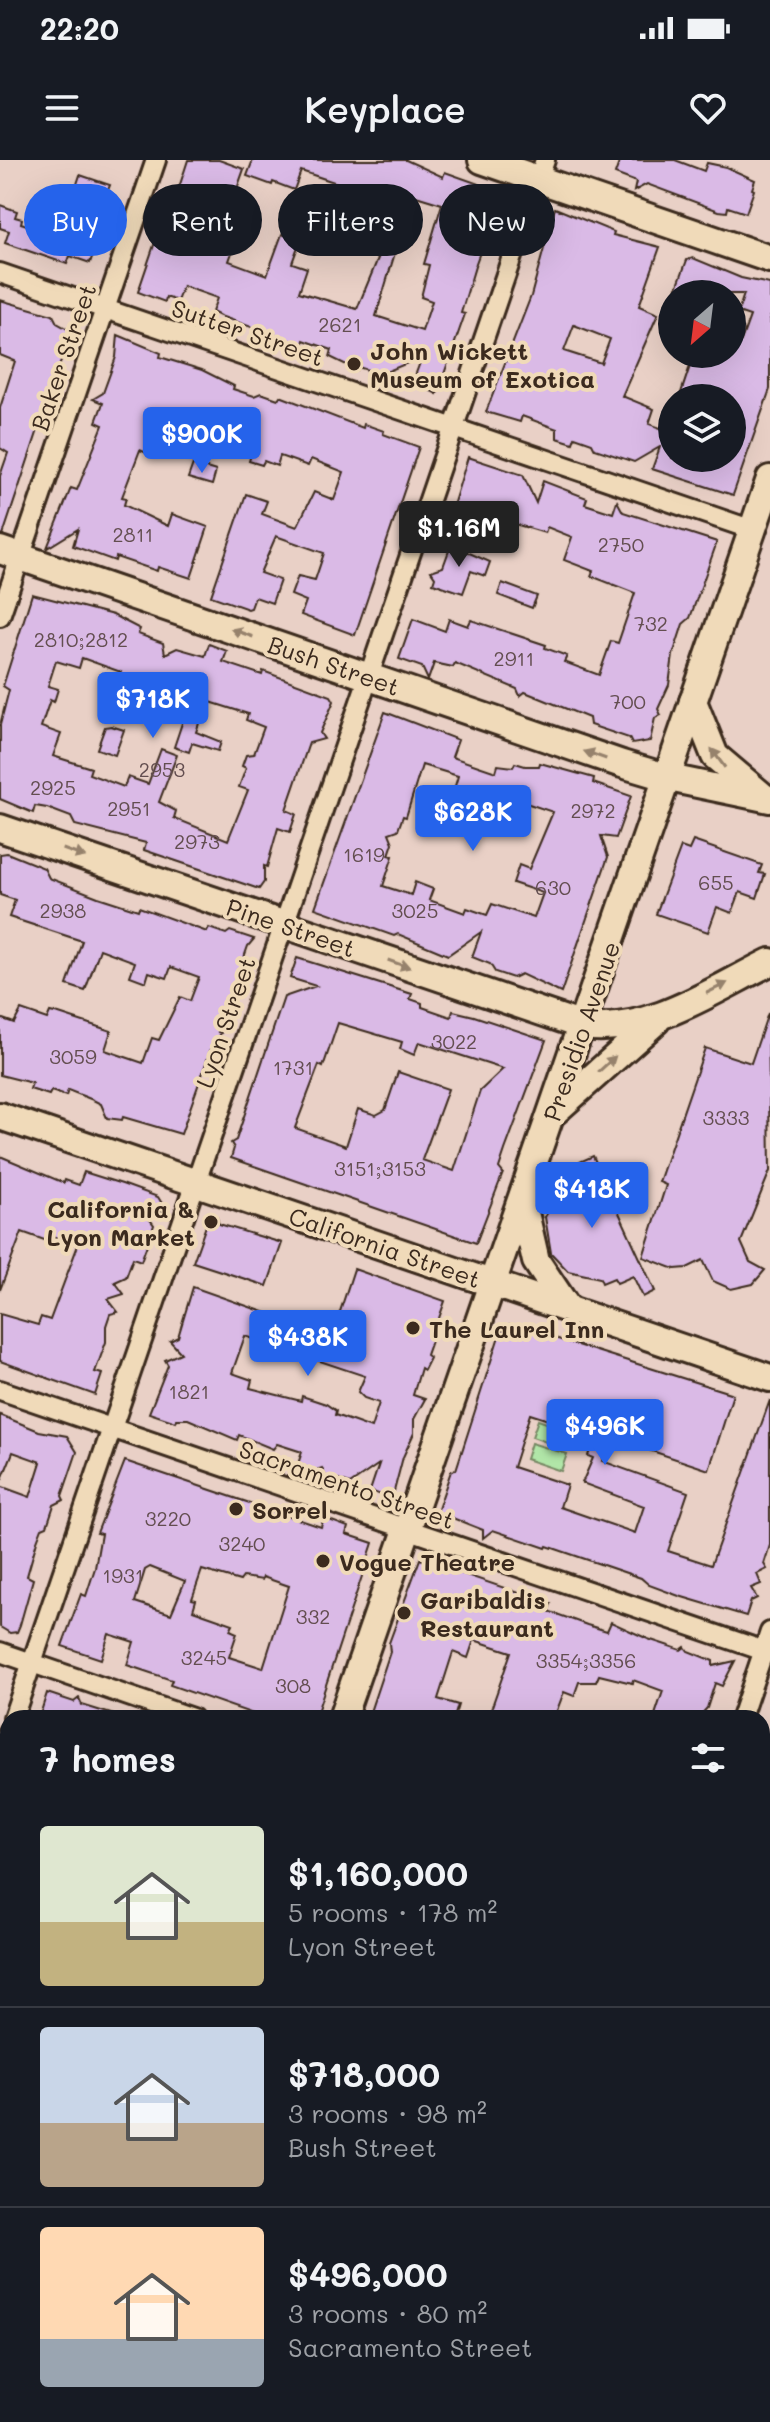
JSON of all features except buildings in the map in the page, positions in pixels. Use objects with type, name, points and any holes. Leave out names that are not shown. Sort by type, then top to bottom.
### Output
[{"type":"main road","points":[[482,160],[542,170],[770,259]]},
{"type":"main road","name":"Presidio Avenue","points":[[345,1710],[770,479]]},
{"type":"main road","name":"Bush Street","points":[[10,554],[669,778],[768,798]]},
{"type":"main road","points":[[693,701],[715,756],[768,798]]},
{"type":"main road","name":"Pine Street","points":[[0,828],[583,1026],[623,1026],[664,1014]]},
{"type":"main road","points":[[551,1115],[664,1014],[770,962]]},
{"type":"main road","name":"California Street","points":[[0,1116],[770,1378]]},
{"type":"main road","points":[[522,1196],[525,1226],[536,1261],[568,1309]]},
{"type":"street","name":"Baker Street","points":[[0,616],[10,554],[105,309],[156,160]]},
{"type":"street","name":"Lyon Street","points":[[16,1710],[542,170]]},
{"type":"street","name":"Sutter Street","points":[[0,273],[753,530]]},
{"type":"street","name":"Sacramento Street","points":[[0,1390],[767,1652]]},
{"type":"street","points":[[744,1710],[767,1652],[770,1632]]},
{"type":"street","points":[[0,1652],[169,1710]]},
{"type":"green space","points":[[538,1420],[575,1433],[569,1450],[532,1437]]},
{"type":"green space","points":[[531,1443],[567,1454],[561,1471],[526,1459]]},
{"type":"place","name":"John Wickett Museum of Exotica","points":[[354,364]]},
{"type":"place","name":"California & Lyon Market","points":[[211,1222]]},
{"type":"place","name":"The Laurel Inn","points":[[413,1328]]},
{"type":"place","name":"Sorrel","points":[[236,1509]]},
{"type":"place","name":"Vogue Theatre","points":[[323,1561]]},
{"type":"place","name":"Garibaldis Restaurant","points":[[404,1613]]}]
